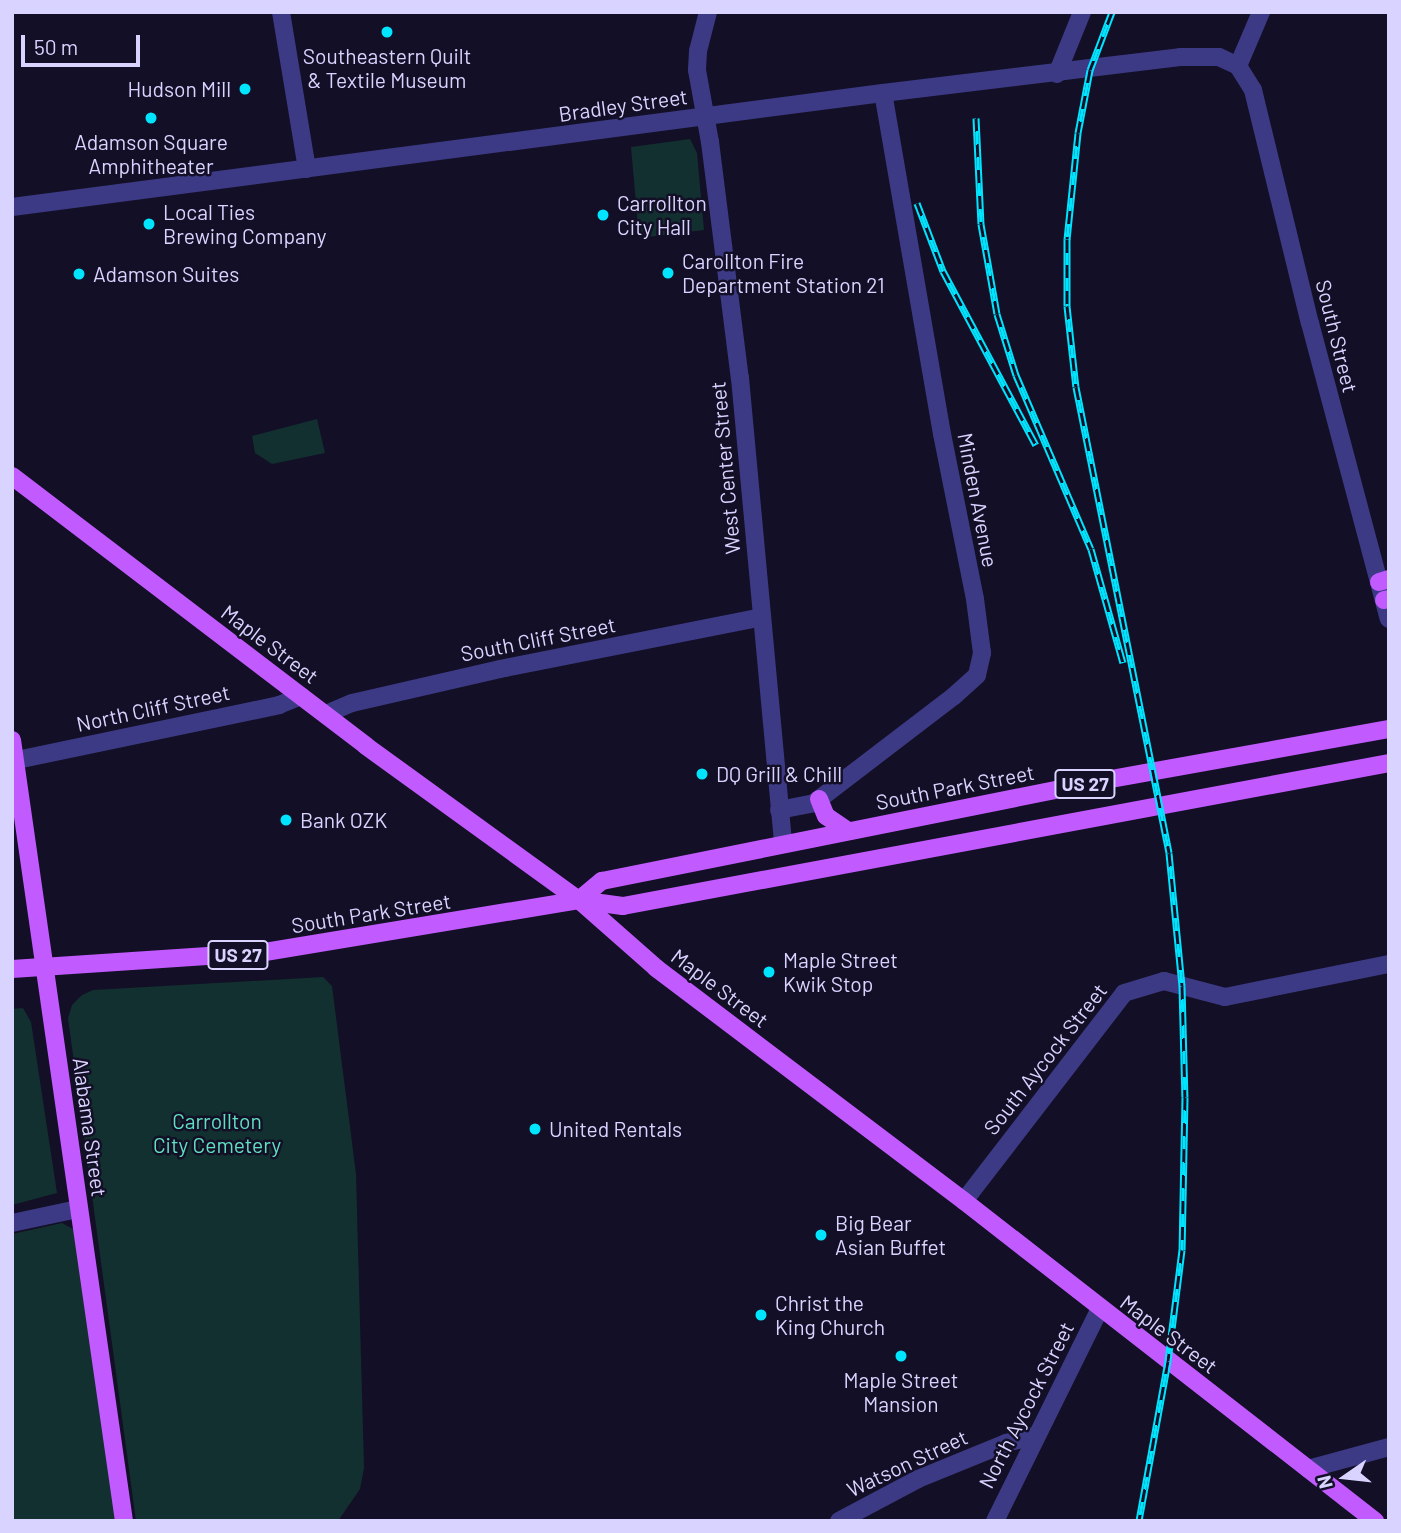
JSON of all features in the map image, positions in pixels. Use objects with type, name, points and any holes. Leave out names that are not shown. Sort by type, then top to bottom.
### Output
[{"type":"main road","name":"Maple Street","points":[[12,476],[301,696],[579,900],[656,968],[964,1201],[1100,1310],[1375,1521]]},
{"type":"main road","points":[[12,492],[35,495]]},
{"type":"main road","name":"South Park Street","points":[[579,900],[602,881],[848,831],[1389,729]]},
{"type":"main road","name":"Alabama Street","points":[[12,740],[124,1521]]},
{"type":"main road","name":"South Park Street","points":[[43,966],[265,952],[579,900],[623,905],[1389,763]]},
{"type":"main road","points":[[819,799],[826,816],[848,831]]},
{"type":"main road","name":"US 27","points":[[12,969],[43,966]]},
{"type":"street","points":[[281,12],[307,169]]},
{"type":"street","name":"West Center Street","points":[[708,12],[698,51],[699,89],[705,116],[740,377],[783,844]]},
{"type":"street","points":[[1057,74],[1082,12]]},
{"type":"street","points":[[1238,66],[1261,12]]},
{"type":"street","name":"Bradley Street","points":[[12,207],[883,93],[1202,55],[1219,57],[1238,66]]},
{"type":"street","name":"South Street","points":[[1238,66],[1253,90],[1310,323],[1384,581],[1389,619]]},
{"type":"street","name":"Minden Avenue","points":[[779,810],[803,807],[819,799],[954,696],[977,675],[982,653],[975,599],[942,434],[883,93]]},
{"type":"street","name":"South Cliff Street","points":[[326,714],[352,703],[500,669],[762,617]]},
{"type":"street","name":"North Cliff Street","points":[[14,761],[279,705],[301,696]]},
{"type":"street","name":"South Aycock Street","points":[[964,1201],[1124,993],[1164,981],[1225,998],[1389,964]]},
{"type":"street","points":[[12,1223],[78,1209]]},
{"type":"street","name":"North Aycock Street","points":[[995,1521],[1100,1310]]},
{"type":"street","name":"Watson Street","points":[[839,1521],[918,1479],[1006,1443],[1035,1436]]},
{"type":"street","points":[[1308,1469],[1389,1447]]},
{"type":"green space","points":[[690,139],[697,153],[704,230],[639,238],[631,147]]},
{"type":"green space","points":[[317,419],[325,453],[272,464],[255,453],[252,436]]},
{"type":"green space","name":"Carrollton City Cemetery","points":[[323,977],[332,986],[356,1174],[364,1468],[360,1489],[338,1521],[136,1521],[68,1018],[72,1005],[82,995],[93,990]]},
{"type":"green space","points":[[23,1008],[31,1022],[57,1193],[12,1205],[12,1009]]},
{"type":"green space","points":[[62,1223],[75,1230],[124,1521],[12,1521],[12,1234]]},
{"type":"railway","points":[[1112,12],[1090,70],[1078,133],[1067,239],[1067,306],[1076,387],[1169,853],[1182,986],[1185,1097],[1182,1250],[1168,1361],[1139,1521]]},
{"type":"railway","points":[[976,118],[981,224],[997,314],[1016,375],[1091,549],[1123,663]]},
{"type":"railway","points":[[917,203],[943,271],[1036,445]]},
{"type":"place","name":"Southeastern Quilt & Textile Museum","points":[[387,32]]},
{"type":"place","name":"Hudson Mill","points":[[245,89]]},
{"type":"place","name":"Adamson Square Amphitheater","points":[[151,118]]},
{"type":"place","name":"Carrollton City Hall","points":[[603,215]]},
{"type":"place","name":"Local Ties Brewing Company","points":[[149,224]]},
{"type":"place","name":"Carollton Fire Department Station 21","points":[[668,273]]},
{"type":"place","name":"Adamson Suites","points":[[79,274]]},
{"type":"place","name":"DQ Grill & Chill","points":[[702,774]]},
{"type":"place","name":"Bank OZK","points":[[286,820]]},
{"type":"place","name":"Maple Street Kwik Stop","points":[[769,972]]},
{"type":"place","name":"United Rentals","points":[[535,1129]]},
{"type":"place","name":"Big Bear Asian Buffet","points":[[821,1235]]},
{"type":"place","name":"Christ the King Church","points":[[761,1315]]},
{"type":"place","name":"Maple Street Mansion","points":[[901,1356]]}]
